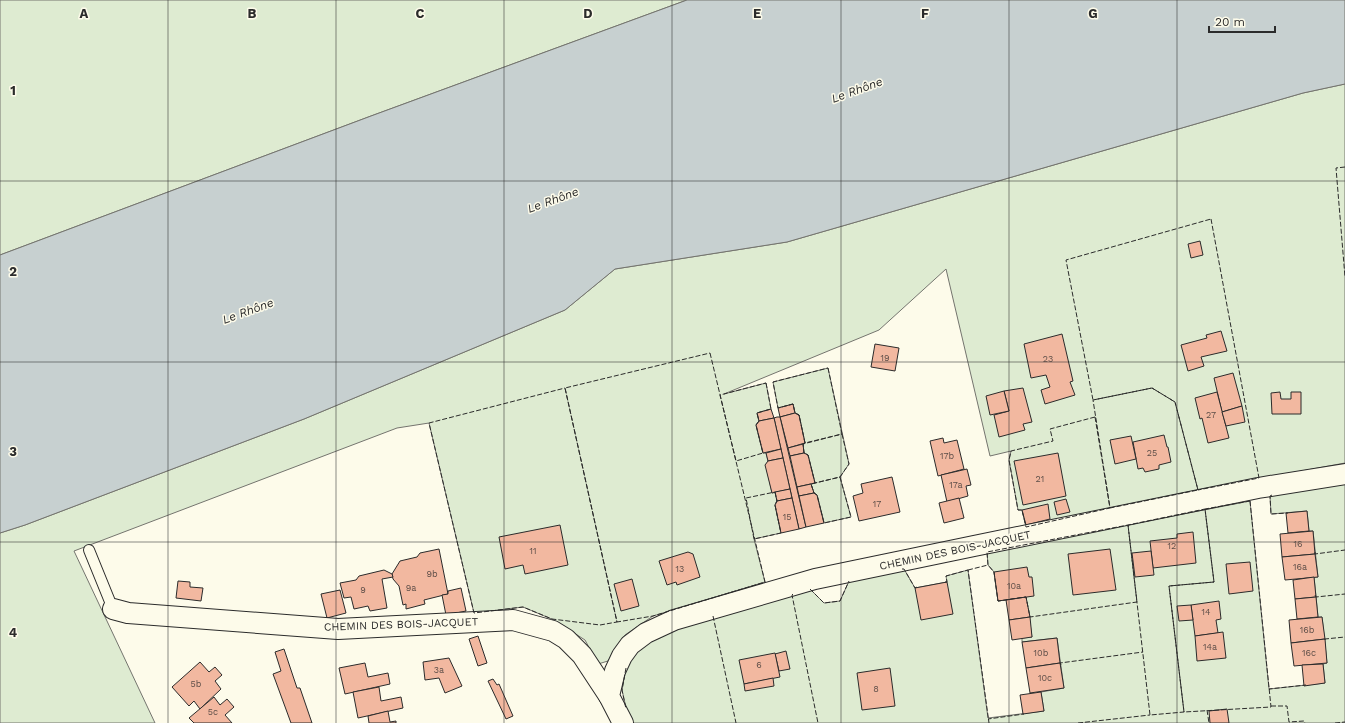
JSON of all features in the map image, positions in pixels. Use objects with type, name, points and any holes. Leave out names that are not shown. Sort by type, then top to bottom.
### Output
[{"type":"street","name":"CHEMIN DES BOIS-JACQUET","points":[[609,696],[615,671],[622,656],[630,645],[646,633],[674,620],[830,576],[1251,489],[1345,474]]},
{"type":"street","name":"CHEMIN DES BOIS-JACQUET","points":[[113,609],[128,613],[338,629],[513,620],[553,632],[566,639],[582,655],[609,696],[623,723]]},
{"type":"lane","points":[[89,550],[113,609]]},
{"type":"green space","points":[[0,0],[687,0],[371,116],[0,255]]},
{"type":"green space","points":[[1345,84],[1345,463],[1198,490],[1026,527],[1022,510],[1018,510],[1009,460],[1011,451],[990,456],[946,269],[879,330],[724,394],[766,383],[771,409],[757,413],[759,421],[756,425],[763,453],[766,453],[768,461],[766,465],[772,493],[775,492],[777,501],[775,505],[781,533],[754,539],[765,582],[653,616],[625,635],[608,661],[598,664],[585,640],[554,620],[523,607],[474,613],[429,423],[397,428],[74,551],[155,723],[0,723],[0,533],[25,525],[304,419],[565,310],[615,269],[787,242],[1303,93]]},
{"type":"green space","points":[[828,368],[849,464],[840,477],[851,517],[824,523],[817,495],[814,493],[811,484],[815,483],[808,455],[804,453],[803,444],[805,443],[799,415],[795,413],[793,404],[778,408],[773,382]]},
{"type":"green space","points":[[1345,483],[1345,723],[633,723],[627,712],[622,690],[626,667],[638,649],[659,636],[713,616],[810,589],[824,603],[840,601],[849,581],[904,569],[915,588],[947,582],[946,576],[968,570],[988,718],[1044,711],[1041,692],[1064,688],[1057,638],[1022,642],[1022,638],[1032,637],[1026,597],[998,601],[994,572],[988,565],[987,552],[1250,501],[1269,689],[1325,683],[1323,664],[1327,663],[1322,617],[1318,617],[1314,577],[1318,577],[1313,531],[1309,531],[1307,511],[1271,514],[1270,496]]},
{"type":"water","name":"Le Rhône","points":[[687,0],[1345,0],[1345,84],[1303,93],[787,242],[615,269],[565,310],[304,419],[25,525],[0,533],[0,255],[371,116]]},
{"type":"building","points":[[1200,241],[1203,255],[1191,258],[1188,244]]},
{"type":"building","points":[[1221,331],[1227,351],[1201,357],[1204,366],[1188,371],[1181,345],[1207,338],[1206,335]]},
{"type":"building","points":[[1062,334],[1073,381],[1070,382],[1075,395],[1045,404],[1041,390],[1050,387],[1046,375],[1031,378],[1024,344]]},
{"type":"building","points":[[875,344],[899,348],[895,371],[871,367]]},
{"type":"building","points":[[1233,373],[1242,406],[1222,412],[1214,378]]},
{"type":"building","points":[[1023,388],[1032,422],[1023,424],[1025,430],[999,437],[994,415],[1009,411],[1004,391]]},
{"type":"building","points":[[1004,391],[1009,411],[990,415],[986,396]]},
{"type":"building","points":[[1217,392],[1229,438],[1208,443],[1195,398]]},
{"type":"building","points":[[1280,392],[1281,399],[1291,399],[1291,392],[1301,392],[1301,414],[1272,414],[1271,393]]},
{"type":"building","points":[[793,404],[795,413],[780,417],[778,408]]},
{"type":"building","points":[[1242,406],[1245,422],[1226,426],[1222,412]]},
{"type":"building","points":[[771,409],[774,418],[759,421],[757,413]]},
{"type":"building","points":[[795,413],[799,415],[805,443],[788,448],[780,417]]},
{"type":"building","points":[[780,417],[806,527],[799,529],[774,418]]},
{"type":"building","points":[[774,418],[781,449],[763,453],[756,425],[759,421]]},
{"type":"building","points":[[1164,435],[1171,462],[1159,465],[1159,469],[1145,472],[1143,468],[1138,469],[1133,442]]},
{"type":"building","points":[[1131,436],[1136,459],[1115,464],[1110,440]]},
{"type":"building","points":[[943,438],[944,443],[957,440],[964,469],[938,476],[930,441]]},
{"type":"building","points":[[803,444],[804,453],[790,456],[788,448]]},
{"type":"building","points":[[781,449],[783,458],[768,461],[766,453]]},
{"type":"building","points":[[804,453],[808,455],[815,483],[797,487],[790,456]]},
{"type":"building","points":[[1058,453],[1066,496],[1023,505],[1014,461]]},
{"type":"building","points":[[783,458],[790,489],[772,493],[765,465],[768,461]]},
{"type":"building","points":[[967,469],[971,485],[966,486],[968,496],[947,502],[941,475]]},
{"type":"building","points":[[892,477],[900,512],[859,521],[853,496],[863,493],[861,484]]},
{"type":"building","points":[[811,484],[814,493],[799,496],[797,487]]},
{"type":"building","points":[[790,489],[792,498],[777,501],[775,492]]},
{"type":"building","points":[[814,493],[817,495],[824,523],[806,527],[799,496]]},
{"type":"building","points":[[792,498],[799,529],[781,533],[775,505],[777,501]]},
{"type":"building","points":[[959,498],[964,518],[944,523],[939,503]]},
{"type":"building","points":[[1066,499],[1070,512],[1057,515],[1054,502]]},
{"type":"building","points":[[1048,504],[1050,519],[1026,525],[1022,510]]},
{"type":"building","points":[[1307,511],[1309,531],[1288,533],[1286,513]]},
{"type":"building","points":[[560,525],[568,565],[525,574],[523,565],[505,569],[499,537]]},
{"type":"building","points":[[1313,531],[1315,554],[1282,557],[1280,534]]},
{"type":"building","points":[[1193,532],[1196,563],[1153,568],[1150,541],[1177,538],[1177,534]]},
{"type":"building","points":[[439,549],[448,594],[424,600],[425,604],[406,609],[406,604],[403,605],[399,586],[393,579],[392,574],[400,561],[417,557],[420,553]]},
{"type":"building","points":[[1110,549],[1116,590],[1073,595],[1068,554]]},
{"type":"building","points":[[1151,551],[1154,575],[1135,577],[1132,553]]},
{"type":"building","points":[[688,552],[693,554],[700,577],[677,585],[676,582],[667,585],[659,561]]},
{"type":"building","points":[[1315,554],[1318,577],[1285,580],[1282,557]]},
{"type":"building","points":[[1250,562],[1253,591],[1229,594],[1226,564]]},
{"type":"building","points":[[1027,567],[1029,577],[1032,577],[1034,596],[998,601],[994,572]]},
{"type":"building","points":[[384,570],[392,574],[393,577],[382,579],[387,608],[370,611],[368,606],[354,609],[351,597],[344,598],[340,583],[356,580],[359,576]]},
{"type":"building","points":[[1314,577],[1316,597],[1295,599],[1293,580]]},
{"type":"building","points":[[632,579],[639,606],[621,611],[614,584]]},
{"type":"building","points":[[178,581],[190,582],[190,587],[203,588],[201,601],[176,598]]},
{"type":"building","points":[[947,582],[953,614],[921,620],[915,588]]},
{"type":"building","points":[[461,588],[466,611],[446,615],[442,595],[448,594],[448,591]]},
{"type":"building","points":[[340,590],[346,613],[327,618],[321,594]]},
{"type":"building","points":[[1026,597],[1030,617],[1009,620],[1006,600]]},
{"type":"building","points":[[1316,597],[1318,617],[1297,619],[1295,599]]},
{"type":"building","points":[[1219,601],[1221,619],[1216,620],[1218,633],[1195,636],[1191,605]]},
{"type":"building","points":[[1191,605],[1193,620],[1179,621],[1177,606]]},
{"type":"building","points":[[1030,617],[1032,637],[1012,640],[1009,620]]},
{"type":"building","points":[[1322,617],[1325,639],[1291,643],[1289,620]]},
{"type":"building","points":[[1223,632],[1226,658],[1197,661],[1195,636]]},
{"type":"building","points":[[478,636],[487,663],[478,666],[469,639]]},
{"type":"building","points":[[1057,638],[1060,663],[1026,668],[1022,642]]},
{"type":"building","points":[[1325,639],[1327,663],[1294,666],[1291,643]]},
{"type":"building","points":[[284,649],[297,688],[300,688],[312,723],[291,723],[273,674],[281,671],[275,652]]},
{"type":"building","points":[[786,651],[790,669],[779,671],[775,654]]},
{"type":"building","points":[[775,653],[780,677],[744,684],[739,660]]},
{"type":"building","points":[[449,658],[462,686],[445,693],[439,678],[425,680],[423,662]]},
{"type":"building","points":[[200,662],[209,672],[215,667],[222,675],[215,681],[221,689],[200,709],[194,701],[189,706],[172,687]]},
{"type":"building","points":[[365,663],[368,677],[388,673],[390,684],[345,694],[339,668]]},
{"type":"building","points":[[1060,663],[1064,688],[1030,693],[1026,668]]},
{"type":"building","points":[[1323,664],[1325,683],[1304,686],[1302,665]]},
{"type":"building","points":[[890,668],[895,706],[862,710],[857,673]]},
{"type":"building","points":[[773,678],[774,686],[745,691],[744,684]]},
{"type":"building","points":[[493,679],[497,685],[499,684],[513,716],[506,719],[488,681]]},
{"type":"building","points":[[379,687],[381,701],[401,697],[403,708],[358,718],[353,692]]},
{"type":"building","points":[[1041,692],[1044,711],[1023,714],[1020,695]]},
{"type":"building","points":[[214,697],[220,705],[227,699],[234,707],[225,715],[232,723],[194,723],[189,718]]},
{"type":"building","points":[[1227,709],[1229,723],[1210,723],[1209,711]]},
{"type":"building","points":[[388,711],[390,722],[396,721],[396,723],[369,723],[368,716]]},
{"type":"fence","points":[[1345,167],[1336,168],[1345,277]]},
{"type":"fence","points":[[1211,219],[1259,478],[1198,490],[1175,402],[1152,388],[1093,400],[1066,260],[1211,219]]},
{"type":"fence","points":[[710,353],[765,582],[653,616],[617,622],[565,388],[710,353]]},
{"type":"fence","points":[[828,368],[842,434],[805,443],[799,415],[795,413],[793,404],[778,408],[773,382],[828,368]]},
{"type":"fence","points":[[766,383],[771,409],[757,413],[759,421],[756,425],[763,453],[736,461],[720,395],[766,383]]},
{"type":"fence","points":[[565,388],[617,622],[600,625],[552,619],[523,607],[474,613],[429,423],[565,388]]},
{"type":"fence","points":[[1152,388],[1175,402],[1198,490],[1110,508],[1093,400],[1152,388]]},
{"type":"fence","points":[[1095,417],[1110,508],[1026,527],[1022,510],[1018,510],[1009,460],[1011,451],[1053,441],[1050,429],[1095,417]]},
{"type":"fence","points":[[842,434],[849,464],[840,477],[815,483],[808,455],[804,453],[803,444],[842,434]]},
{"type":"fence","points":[[840,477],[851,517],[824,523],[817,495],[814,493],[811,484],[840,477]]},
{"type":"fence","points":[[775,492],[777,501],[775,505],[781,533],[754,539],[746,498],[775,492]]},
{"type":"fence","points":[[1272,495],[1270,496],[1271,514],[1288,513]]},
{"type":"fence","points":[[1250,501],[1271,707],[1184,712],[1169,586],[1214,582],[1205,509],[1250,501]]},
{"type":"fence","points":[[1205,509],[1214,582],[1169,586],[1184,712],[1150,715],[1128,525],[1205,509]]},
{"type":"fence","points":[[1128,525],[1137,602],[1030,617],[1026,597],[998,601],[994,572],[988,565],[987,552],[1128,525]]},
{"type":"fence","points":[[1315,552],[1315,554],[1345,550]]},
{"type":"fence","points":[[968,570],[988,565]]},
{"type":"fence","points":[[902,569],[904,569],[915,588],[917,587]]},
{"type":"fence","points":[[945,582],[947,582],[946,576],[968,570],[989,723]]},
{"type":"fence","points":[[810,589],[824,603],[840,601],[849,581]]},
{"type":"fence","points":[[793,594],[818,723]]},
{"type":"fence","points":[[1315,595],[1316,597],[1345,594]]},
{"type":"fence","points":[[713,616],[736,723]]},
{"type":"fence","points":[[1325,640],[1345,637]]},
{"type":"fence","points":[[1061,665],[1060,663],[1143,652]]},
{"type":"fence","points":[[626,668],[622,690],[626,709]]},
{"type":"fence","points":[[1270,690],[1269,689],[1306,685]]},
{"type":"fence","points":[[1271,706],[1287,706],[1289,722],[1304,721],[1305,723]]},
{"type":"fence","points":[[1207,710],[1209,723]]},
{"type":"fence","points":[[989,720],[988,719],[1024,714]]},
{"type":"fence","points":[[1078,723],[1150,715]]},
{"type":"fence","points":[[1335,723],[1345,722]]}]
